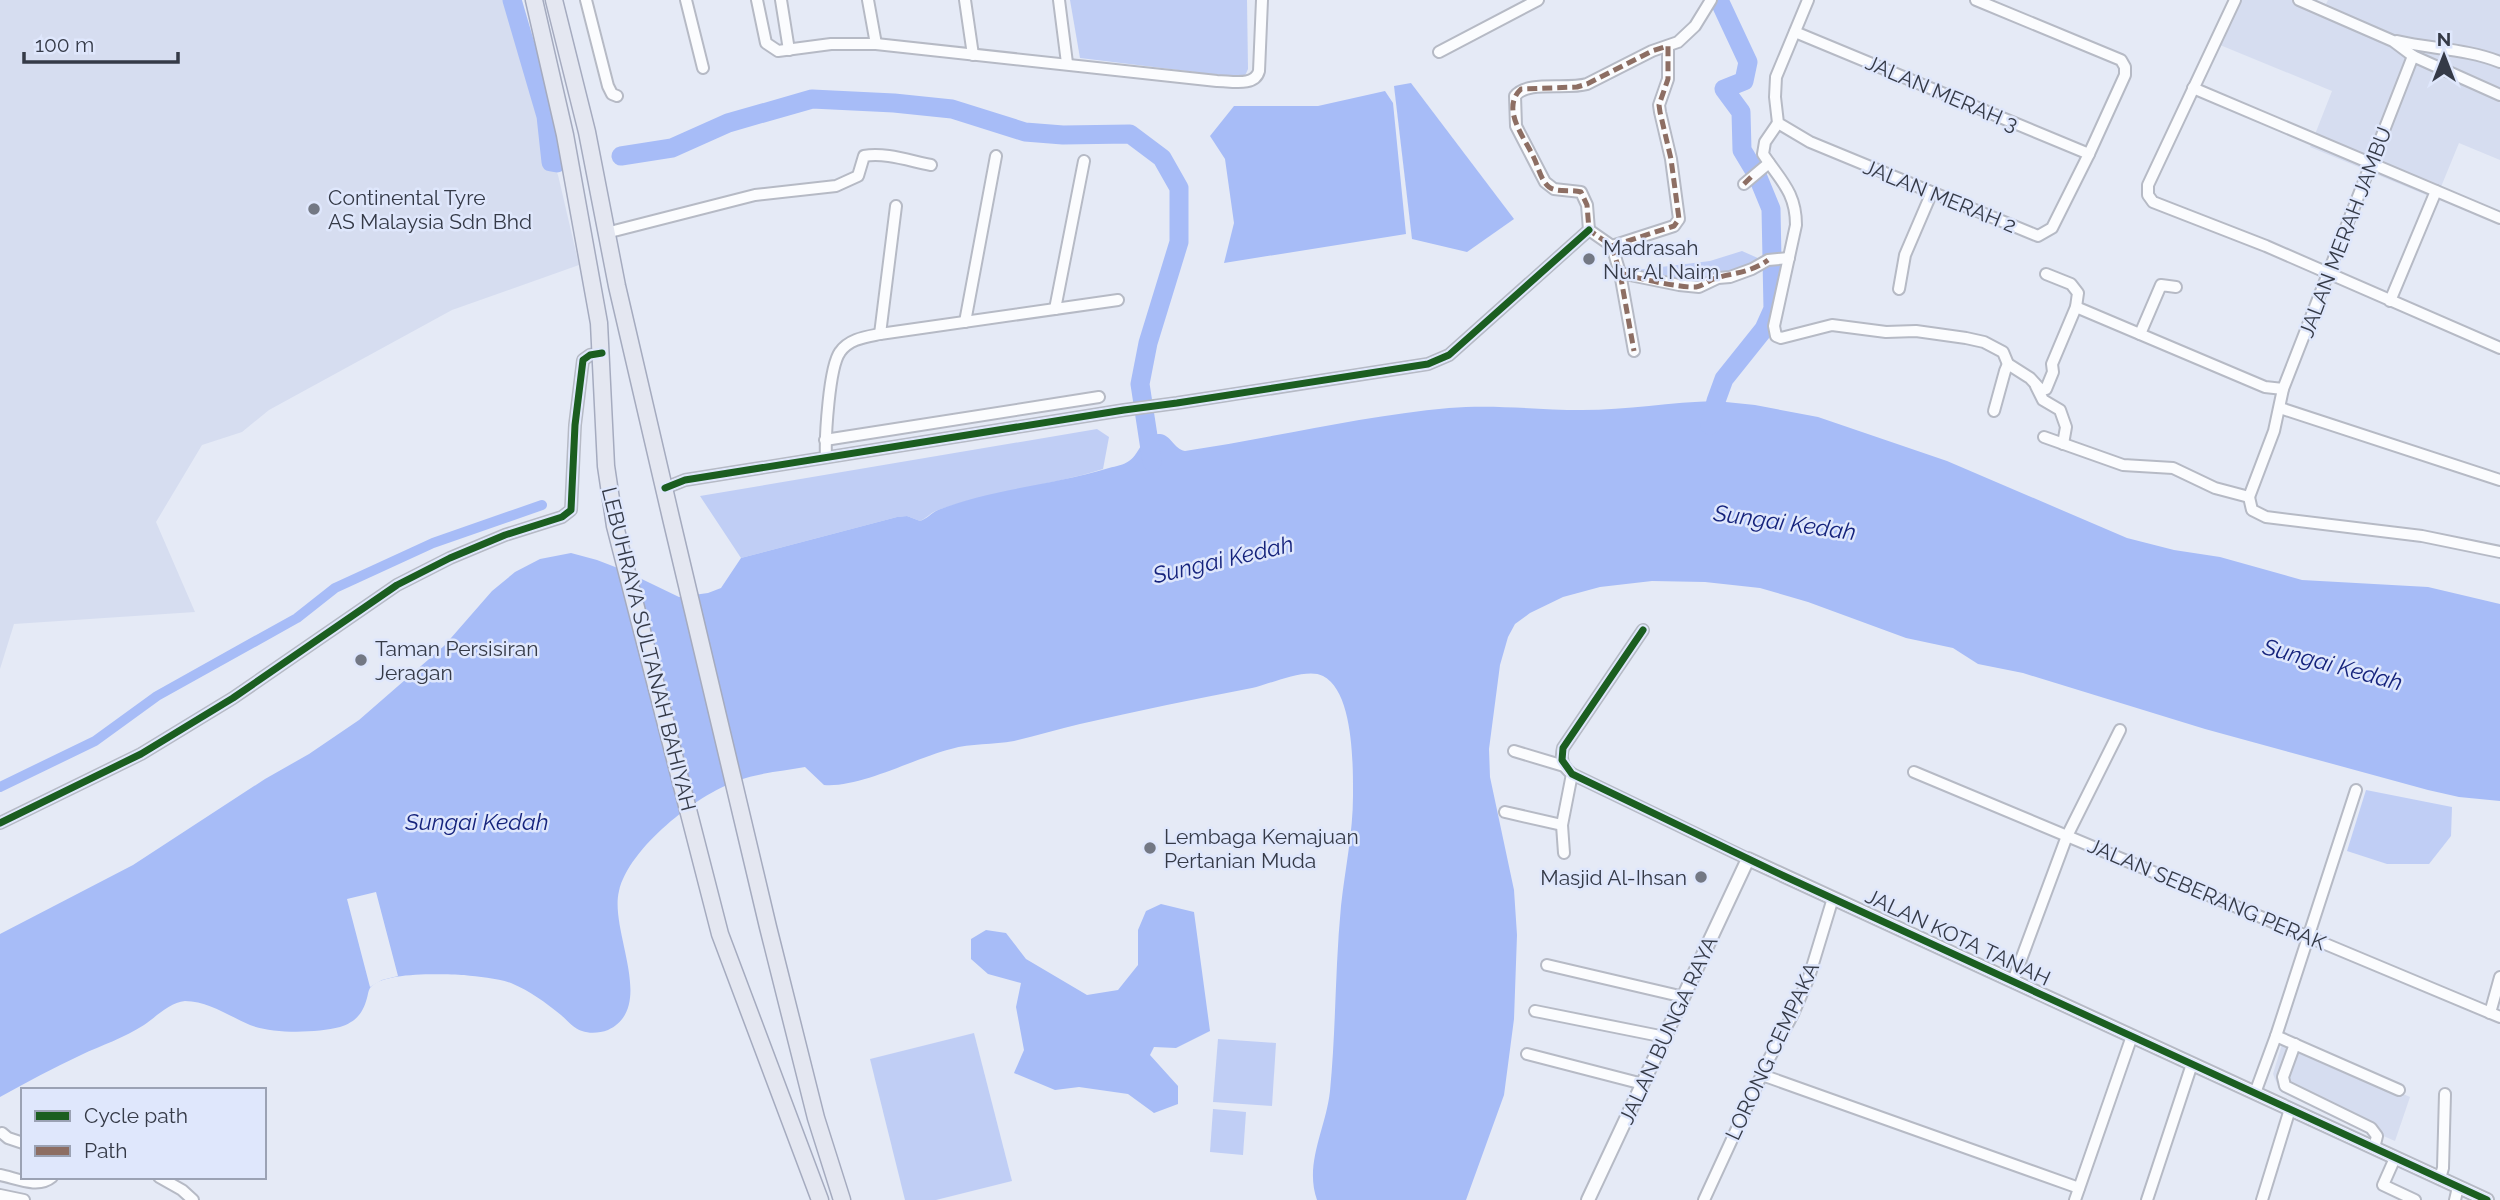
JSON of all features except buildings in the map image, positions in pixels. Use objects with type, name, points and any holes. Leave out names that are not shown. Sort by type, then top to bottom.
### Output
[{"type":"main road","name":"LEBUHRAYA SULTANAH BAHIYAH","points":[[534,0],[565,135],[594,290],[602,353],[606,466],[615,526],[720,934],[820,1200]]},
{"type":"main road","points":[[554,0],[587,132],[606,233],[671,518],[816,1118],[842,1200]]},
{"type":"street","points":[[586,0],[608,86],[612,94],[617,96]]},
{"type":"street","points":[[685,0],[703,68]]},
{"type":"street","points":[[757,0],[766,43],[778,51],[831,44],[876,44],[1217,81],[1252,81],[1257,78],[1262,0]]},
{"type":"street","points":[[780,0],[789,50]]},
{"type":"street","points":[[868,0],[876,44]]},
{"type":"street","points":[[965,0],[973,55]]},
{"type":"street","points":[[1059,0],[1067,63]]},
{"type":"street","points":[[1439,52],[1538,0]]},
{"type":"street","points":[[1589,230],[1587,205],[1581,192],[1554,189],[1545,182],[1516,126],[1515,96],[1526,87],[1577,87],[1587,84],[1668,46],[1683,38],[1695,26],[1711,0]]},
{"type":"street","points":[[1808,0],[1776,77],[1778,124],[1762,148],[1766,166],[1791,193],[1795,204],[1796,225],[1785,259],[1774,326],[1776,336],[1781,338],[1832,325],[1885,332],[1916,331],[1984,342],[2003,352],[2008,364],[2030,378],[2043,400],[2060,410],[2067,427],[2063,444]]},
{"type":"street","name":"JALAN MERAH 2","points":[[1778,124],[1810,142],[2038,236],[2046,234],[2052,228],[2089,154],[2125,75],[2125,67],[2121,60],[1976,0]]},
{"type":"street","points":[[2235,0],[2148,185],[2148,195],[2153,202],[2266,246],[2500,348]]},
{"type":"street","points":[[2299,0],[2393,41],[2430,49],[2477,53],[2500,62]]},
{"type":"street","points":[[2327,12],[2333,0]]},
{"type":"street","name":"JALAN MERAH 3","points":[[1795,32],[2089,154]]},
{"type":"street","points":[[2393,41],[2413,56],[2500,95]]},
{"type":"street","points":[[1612,246],[1678,223],[1671,159],[1659,105],[1668,79],[1668,46]]},
{"type":"street","name":"JALAN MERAH JAMBU","points":[[2249,497],[2274,432],[2283,389],[2413,56]]},
{"type":"street","points":[[2193,88],[2500,218]]},
{"type":"street","points":[[606,233],[755,195],[836,186],[858,176],[864,156],[868,155],[931,165]]},
{"type":"street","points":[[965,322],[996,156]]},
{"type":"street","points":[[1055,309],[1084,161]]},
{"type":"street","points":[[1748,180],[1766,166]]},
{"type":"street","points":[[2390,301],[2436,191]]},
{"type":"street","points":[[1899,289],[1905,255],[1932,192]]},
{"type":"street","points":[[880,334],[896,206]]},
{"type":"street","points":[[1589,230],[1612,246],[1620,273],[1634,351]]},
{"type":"street","points":[[664,488],[685,481],[826,457],[1439,361],[1589,230]]},
{"type":"street","points":[[1620,273],[1699,287],[1718,278],[1730,277],[1757,267],[1768,260],[1785,259]]},
{"type":"street","points":[[2036,386],[2041,390],[2046,389],[2050,381],[2052,364],[2076,307],[2078,293],[2076,288],[2046,274]]},
{"type":"street","points":[[2140,334],[2161,285],[2176,287]]},
{"type":"street","points":[[826,457],[825,440],[835,362],[839,352],[858,338],[1118,300]]},
{"type":"street","points":[[2076,307],[2265,387],[2283,389]]},
{"type":"street","points":[[0,823],[141,754],[233,698],[397,585],[450,558],[505,535],[562,517],[571,510],[575,425],[583,360],[590,355],[602,353]]},
{"type":"street","points":[[1994,411],[2008,364]]},
{"type":"street","points":[[825,440],[1099,397]]},
{"type":"street","points":[[2280,408],[2500,480]]},
{"type":"street","points":[[2044,437],[2123,465],[2173,468],[2215,488],[2249,497],[2252,510],[2266,517],[2422,536],[2500,552]]},
{"type":"street","points":[[1564,853],[1562,825],[1568,770],[1563,748],[1643,629]]},
{"type":"street","points":[[2013,981],[2067,836],[2120,730]]},
{"type":"street","name":"JALAN KOTA TANAH","points":[[1514,751],[1568,770],[1748,859],[2487,1200]]},
{"type":"street","name":"JALAN SEBERANG PERAK","points":[[1914,772],[2495,1015]]},
{"type":"street","points":[[2255,1093],[2356,790]]},
{"type":"street","points":[[1505,811],[1562,825]]},
{"type":"street","name":"JALAN BUNGA RAYA","points":[[1588,1200],[1748,859]]},
{"type":"street","name":"LORONG CEMPAKA","points":[[1704,1200],[1809,977],[1833,898]]},
{"type":"street","points":[[1547,965],[1684,997]]},
{"type":"street","points":[[2495,1015],[2500,977]]},
{"type":"street","points":[[1535,1012],[1665,1037]]},
{"type":"street","points":[[2075,1200],[2132,1036]]},
{"type":"street","points":[[2276,1036],[2399,1090]]},
{"type":"street","points":[[2295,1044],[2283,1077],[2285,1086],[2371,1128],[2377,1136],[2374,1148]]},
{"type":"street","points":[[1527,1054],[1643,1084]]},
{"type":"street","points":[[2147,1200],[2192,1064]]},
{"type":"street","points":[[1762,1075],[2079,1188]]},
{"type":"street","points":[[2440,1178],[2443,1168],[2445,1094]]},
{"type":"street","points":[[2262,1200],[2290,1109]]},
{"type":"street","points":[[2,1133],[21,1142]]},
{"type":"street","points":[[2395,1157],[2384,1185],[2415,1200]]},
{"type":"street","points":[[0,1175],[36,1183],[50,1179]]},
{"type":"street","points":[[163,1179],[182,1190],[192,1200]]},
{"type":"street","points":[[2455,1200],[2458,1186]]},
{"type":"street","points":[[0,1195],[24,1200]]},
{"type":"shaded area","points":[[0,0],[504,0],[515,30],[545,147],[558,175],[579,265],[452,310],[269,410],[242,432],[202,445],[156,522],[195,612],[14,624],[0,669]]},
{"type":"shaded area","points":[[1070,0],[1247,0],[1248,69],[1244,78],[1080,58]]},
{"type":"shaded area","points":[[2239,0],[2317,0],[2326,4],[2328,0],[2500,0],[2500,160],[2459,143],[2436,199],[2310,147],[2332,91],[2220,45]]},
{"type":"shaded area","points":[[1742,251],[1760,259],[1756,265],[1698,284],[1628,271],[1710,261]]},
{"type":"shaded area","points":[[1097,429],[1109,437],[1103,469],[958,503],[936,511],[920,521],[907,516],[897,517],[741,558],[700,496]]},
{"type":"shaded area","points":[[2366,790],[2452,807],[2451,836],[2429,864],[2387,864],[2347,851]]},
{"type":"shaded area","points":[[974,1033],[1012,1181],[936,1200],[905,1200],[870,1059]]},
{"type":"shaded area","points":[[1218,1039],[1276,1043],[1272,1106],[1213,1102]]},
{"type":"shaded area","points":[[2283,1041],[2410,1097],[2395,1141],[2280,1091],[2273,1074]]},
{"type":"shaded area","points":[[1213,1109],[1246,1112],[1243,1155],[1210,1152]]},
{"type":"water","points":[[1411,83],[1514,219],[1467,252],[1412,239],[1394,86]]},
{"type":"water","points":[[1385,91],[1393,103],[1406,234],[1224,263],[1234,223],[1225,159],[1210,136],[1234,106],[1318,106]]},
{"type":"water","name":"Sungai Kedah","points":[[1716,401],[1818,417],[1947,461],[2127,538],[2174,550],[2220,557],[2302,580],[2428,587],[2500,604],[2500,801],[2459,797],[2428,790],[2205,729],[2023,673],[1978,664],[1953,648],[1906,638],[1808,602],[1760,588],[1705,582],[1652,581],[1600,587],[1563,597],[1530,613],[1515,624],[1508,637],[1500,665],[1489,749],[1490,777],[1514,890],[1517,935],[1514,1019],[1504,1095],[1466,1200],[1317,1200],[1314,1159],[1330,1091],[1339,929],[1352,824],[1353,783],[1350,731],[1341,697],[1333,685],[1323,676],[1316,674],[1298,675],[1252,688],[1101,719],[1014,741],[959,747],[854,782],[824,785],[805,767],[753,776],[721,788],[666,825],[636,858],[625,875],[619,891],[618,908],[628,967],[629,1004],[622,1019],[605,1031],[592,1033],[579,1030],[537,997],[506,981],[464,975],[400,976],[370,988],[355,1020],[340,1027],[319,1030],[295,1032],[259,1028],[202,1003],[179,1002],[129,1034],[60,1065],[0,1097],[0,934],[133,865],[359,720],[444,646],[492,591],[515,572],[540,559],[571,553],[597,560],[679,597],[708,593],[721,588],[741,558],[897,517],[907,516],[920,521],[938,510],[980,497],[1122,464],[1133,458],[1145,440],[1154,435],[1163,435],[1185,451],[1383,416],[1449,408],[1599,410]]},
{"type":"water","points":[[1161,904],[1194,912],[1210,1031],[1176,1048],[1154,1047],[1150,1055],[1178,1086],[1178,1104],[1154,1113],[1128,1094],[1079,1087],[1055,1090],[1014,1073],[1024,1050],[1016,1007],[1021,983],[988,974],[971,959],[971,939],[986,930],[1006,933],[1026,959],[1087,995],[1118,990],[1138,965],[1138,930],[1146,911]]},
{"type":"pier","points":[[376,892],[398,976],[382,980],[370,987],[347,899]]},
{"type":"waterway","points":[[512,0],[546,116],[551,162],[557,163]]},
{"type":"waterway","points":[[1710,425],[1724,379],[1764,329],[1773,309],[1771,209],[1757,175],[1742,150],[1741,112],[1724,89],[1744,81],[1748,62],[1719,0]]},
{"type":"waterway","points":[[621,156],[672,148],[728,123],[812,99],[952,109],[1025,132],[1063,135],[1130,134],[1162,158],[1179,188],[1179,242],[1148,343],[1140,384],[1152,462]]},
{"type":"waterway","points":[[0,787],[95,741],[157,696],[297,618],[335,588],[433,543],[542,505]]},
{"type":"marked path","points":[[1612,246],[1674,226],[1679,219],[1671,159],[1659,105],[1668,79],[1668,46],[1577,87],[1521,89],[1513,105],[1516,124],[1544,181],[1552,189],[1581,192],[1587,205],[1589,230],[1612,246],[1620,273],[1634,351]]},
{"type":"marked path","points":[[1744,184],[1751,177]]},
{"type":"marked path","points":[[1620,273],[1696,287],[1716,278],[1749,270],[1768,260]]},
{"type":"cycle path","points":[[665,488],[685,480],[1428,364],[1449,355],[1589,230]]},
{"type":"cycle path","points":[[0,823],[141,754],[233,698],[397,585],[450,558],[505,535],[562,517],[571,510],[575,425],[583,360],[590,355],[602,353]]},
{"type":"cycle path","points":[[1643,630],[1563,748],[1562,760],[1572,774],[1784,876],[2487,1200]]},
{"type":"place","name":"Continental Tyre AS Malaysia Sdn Bhd","points":[[314,209]]},
{"type":"place","name":"Madrasah Nur Al Naim","points":[[1589,259]]},
{"type":"place","name":"Taman Persisiran Jeragan","points":[[361,660]]},
{"type":"place","name":"Lembaga Kemajuan Pertanian Muda","points":[[1150,848]]},
{"type":"place","name":"Masjid Al-Ihsan","points":[[1701,877]]}]
